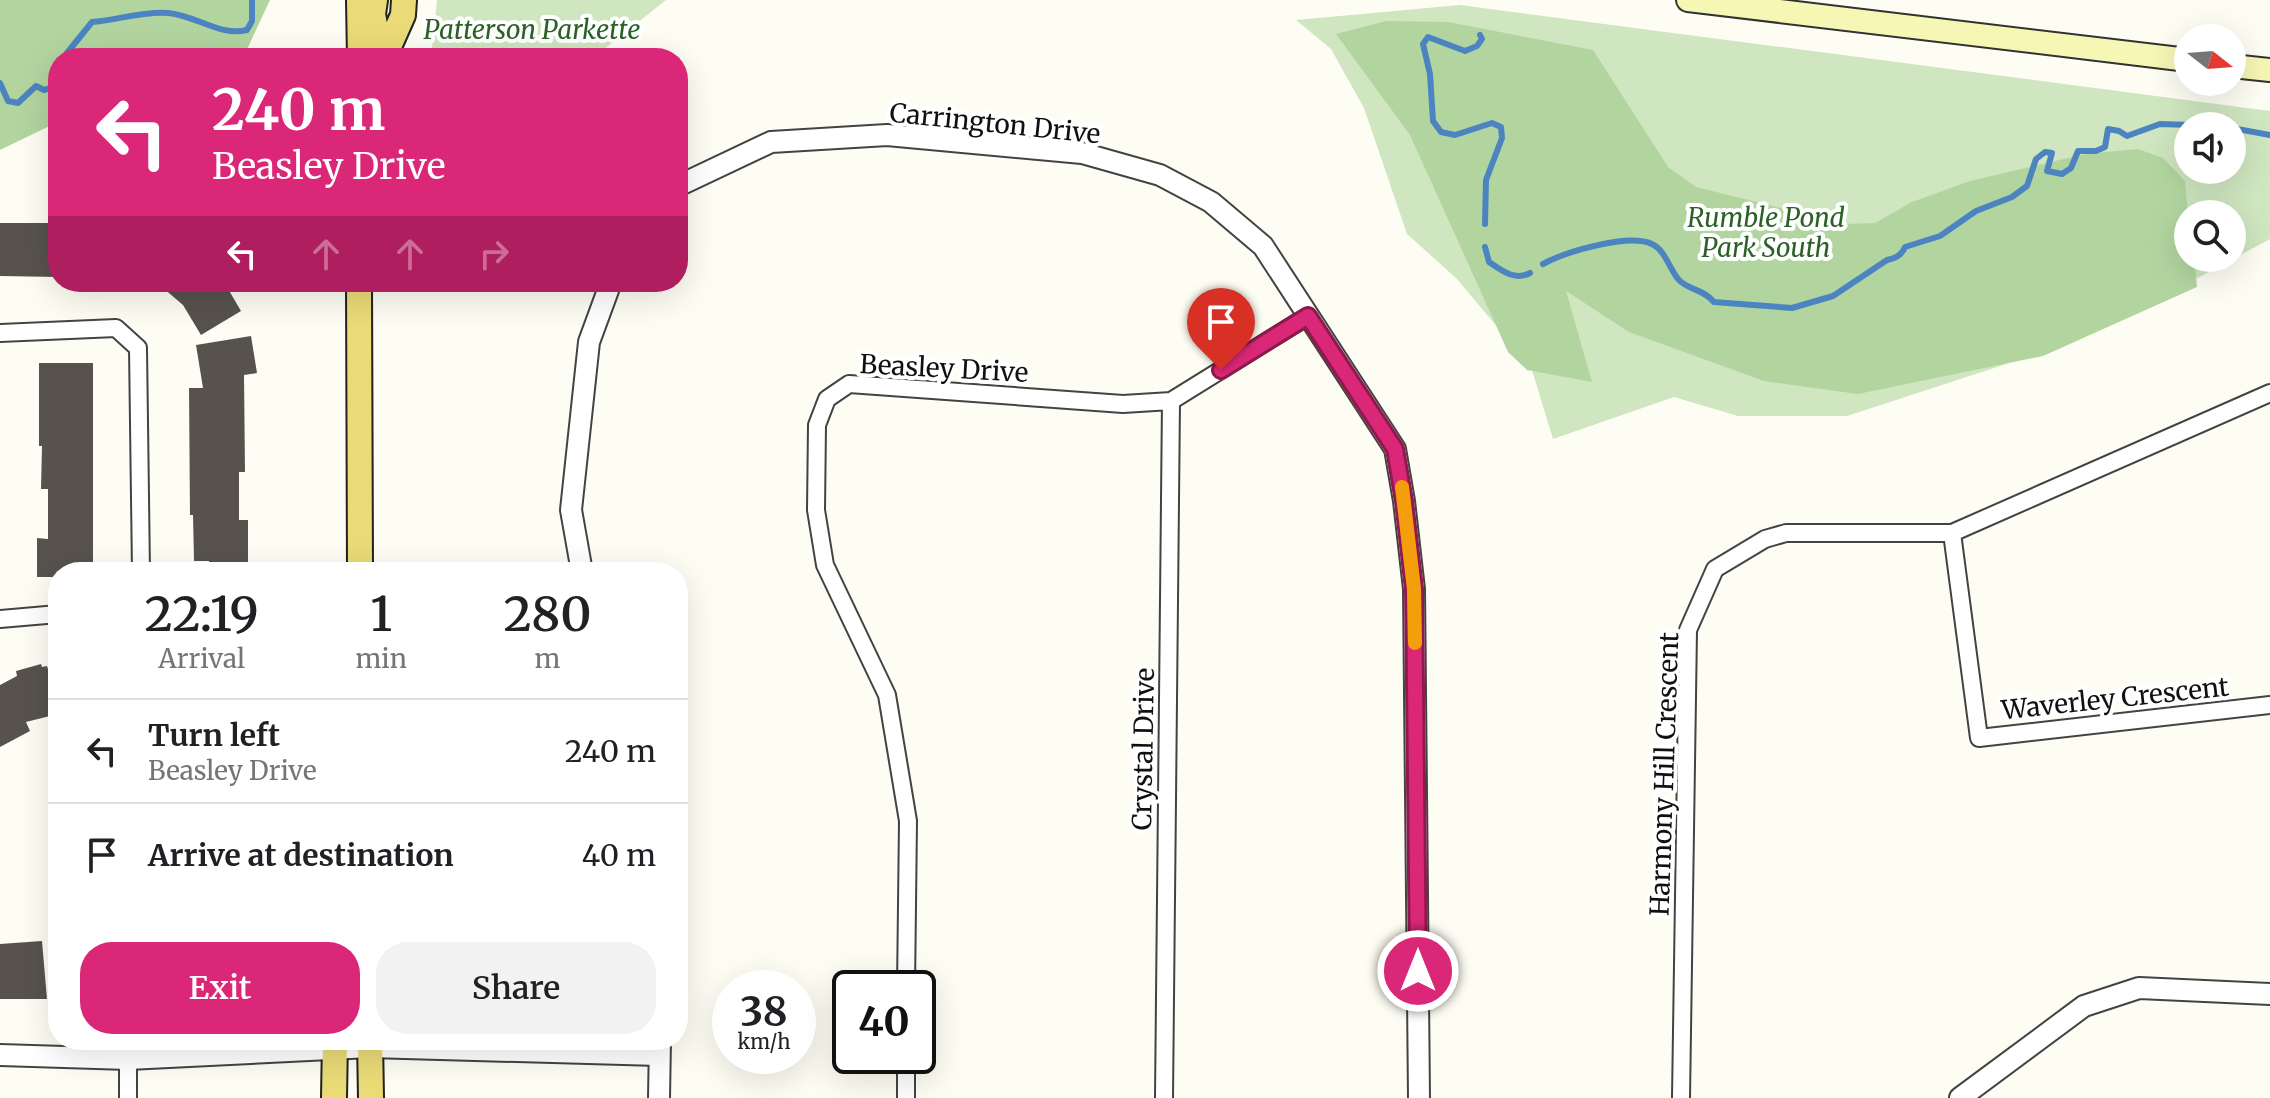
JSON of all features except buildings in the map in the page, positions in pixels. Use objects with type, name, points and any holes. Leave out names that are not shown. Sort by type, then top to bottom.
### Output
[{"type":"main road","points":[[359,0],[360,48]]},
{"type":"main road","points":[[375,0],[373,14],[381,48]]},
{"type":"main road","points":[[388,48],[403,15],[404,0]]},
{"type":"main road","points":[[1688,0],[1750,4],[2174,58]]},
{"type":"main road","points":[[2246,67],[2270,70]]},
{"type":"main road","points":[[359,292],[360,562]]},
{"type":"main road","points":[[334,1098],[335,1050]]},
{"type":"main road","points":[[370,1050],[371,1098]]},
{"type":"street","name":"Carrington Drive","points":[[688,181],[771,142],[887,135],[1082,153],[1160,175],[1211,202],[1263,246],[1395,449],[1414,589],[1419,1098]]},
{"type":"street","points":[[580,562],[571,510],[589,342],[607,292]]},
{"type":"street","name":"Beasley Drive","points":[[906,970],[908,821],[887,695],[825,565],[816,510],[817,425],[827,399],[849,384],[1123,404],[1171,401],[1308,316]]},
{"type":"street","points":[[0,333],[116,328],[138,348],[141,562]]},
{"type":"street","name":"Harmony Hill Crescent","points":[[1681,1098],[1688,630],[1715,569],[1765,539],[1786,533],[1952,533],[2270,393]]},
{"type":"street","name":"Crystal Drive","points":[[1164,1098],[1171,401]]},
{"type":"street","name":"Waverley Crescent","points":[[1952,533],[1979,738],[2270,705]]},
{"type":"street","points":[[0,619],[48,615]]},
{"type":"street","points":[[1960,1098],[2084,1006],[2139,988],[2270,994]]},
{"type":"street","points":[[0,1055],[128,1059],[252,1050]]},
{"type":"street","points":[[659,1050],[659,1098]]},
{"type":"street","points":[[128,1059],[128,1098]]},
{"type":"street","points":[[906,1074],[906,1098]]},
{"type":"green space","points":[[0,0],[270,0],[248,48],[48,48],[48,127],[0,150]]},
{"type":"green space","name":"Patterson Parkette","points":[[437,0],[666,0],[606,48],[432,48]]},
{"type":"green space","name":"Rumble Pond Park South","points":[[1460,5],[2270,111],[2270,239],[2246,252],[2246,200],[2174,200],[2174,272],[2209,272],[2062,346],[1847,416],[1738,416],[1674,397],[1553,439],[1531,367],[1456,278],[1407,234],[1364,108],[1331,49],[1296,20]]},
{"type":"green space","points":[[1386,21],[1448,22],[1593,50],[1668,167],[1696,187],[1845,224],[1875,223],[1912,202],[1970,181],[2085,154],[2138,149],[2163,158],[2174,170],[2174,184],[2185,184],[2187,200],[2174,200],[2174,272],[2195,272],[2197,287],[2043,356],[1858,394],[1764,381],[1629,332],[1566,291],[1592,382],[1527,370],[1508,352],[1410,135],[1336,34]]},
{"type":"waterway","points":[[71,48],[92,22],[140,14],[168,13],[227,31],[247,30],[252,21],[252,0]]},
{"type":"waterway","points":[[1480,35],[1482,39],[1477,46],[1465,51],[1428,37],[1423,44],[1430,74],[1433,121],[1441,132],[1455,135],[1492,123],[1501,127],[1502,138],[1486,180],[1485,224]]},
{"type":"waterway","points":[[0,83],[8,101],[18,103],[36,86],[48,89]]},
{"type":"waterway","points":[[1543,264],[1597,245],[1641,241],[1660,250],[1682,283],[1714,302],[1792,308],[1833,296],[1898,256],[1905,247],[1940,236],[1976,211],[2012,197],[2027,186],[2036,159],[2045,152],[2052,153],[2047,171],[2062,174],[2071,168],[2078,151],[2096,151],[2105,147],[2108,129],[2127,136],[2160,124],[2174,124]]},
{"type":"waterway","points":[[2246,131],[2270,135]]},
{"type":"waterway","points":[[1485,247],[1489,262],[1504,272],[1519,276],[1530,273]]},
{"type":"slow traffic","points":[[1402,487],[1414,589],[1415,643]]},
{"type":"route","points":[[1221,370],[1308,316],[1395,449],[1414,589],[1418,971]]}]
